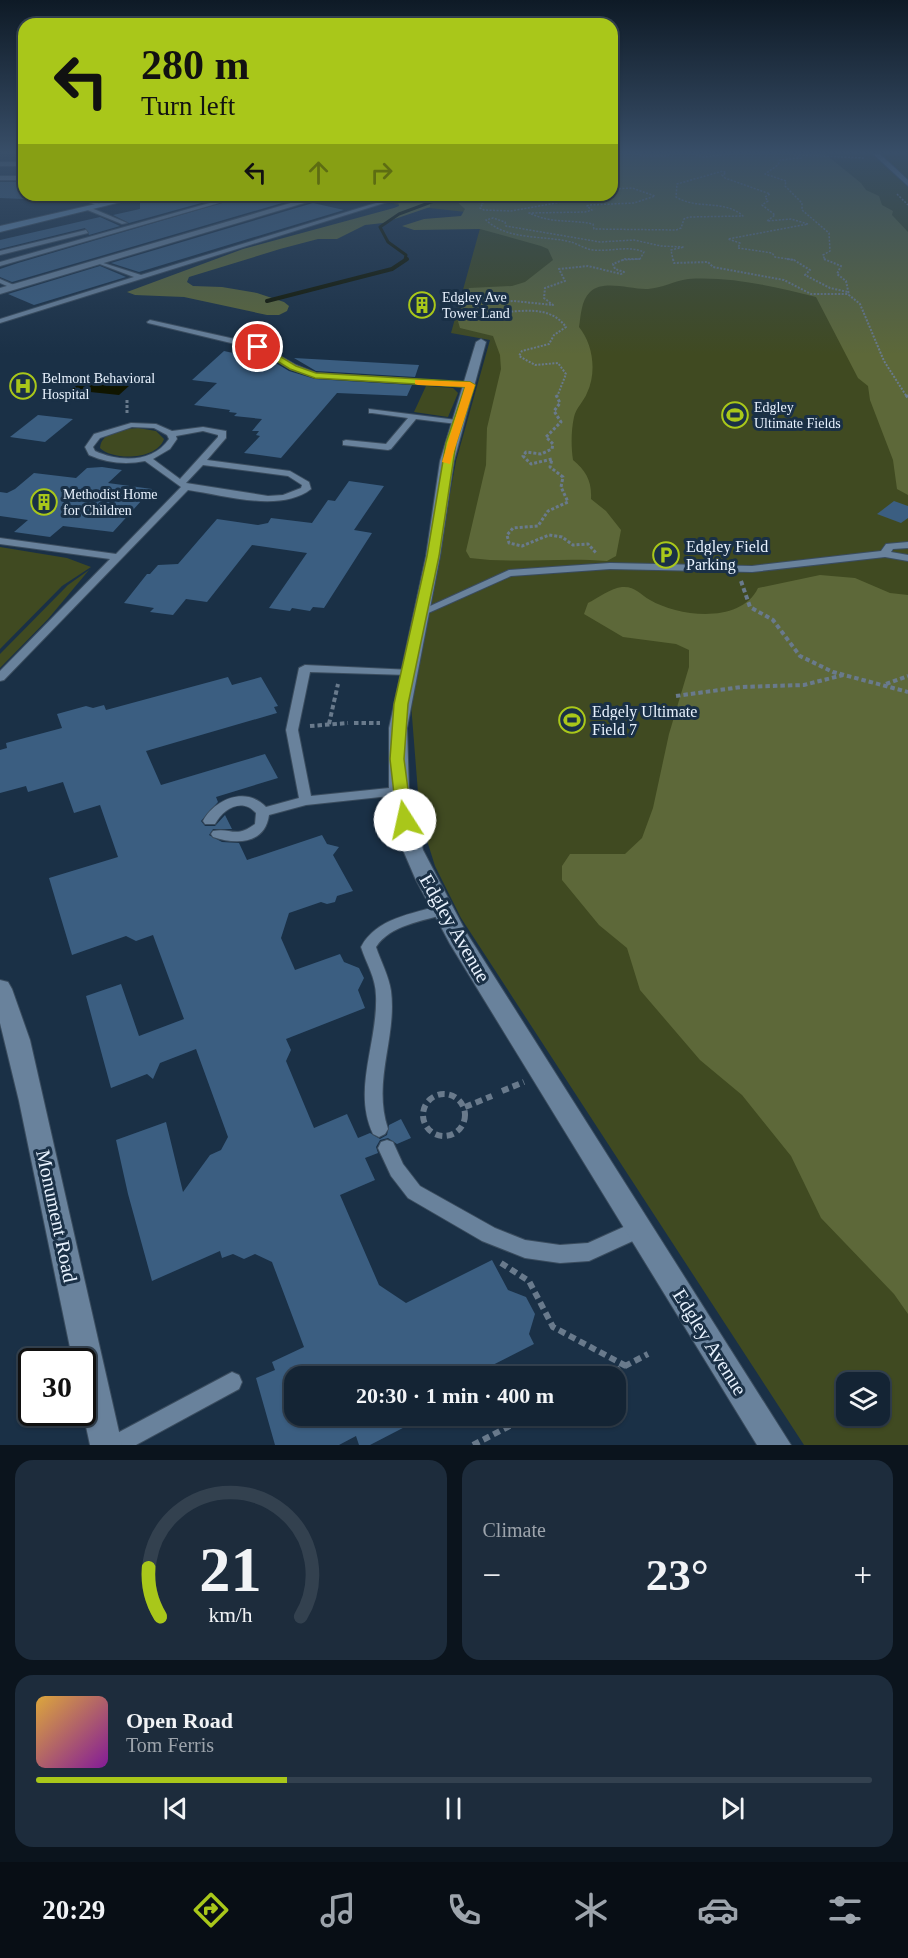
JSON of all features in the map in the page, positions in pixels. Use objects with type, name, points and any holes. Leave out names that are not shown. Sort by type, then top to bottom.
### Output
[{"type":"main road","points":[[0,228],[33,220]]},
{"type":"street","points":[[0,291],[242,220]]},
{"type":"street","name":"Edgley Avenue","points":[[481,342],[447,461],[438,529],[398,728],[399,791],[413,850],[441,910],[775,1445]]},
{"type":"street","name":"Monument Road","points":[[0,989],[18,1040],[106,1445]]},
{"type":"lane","points":[[118,220],[124,223]]},
{"type":"lane","points":[[0,253],[135,220]]},
{"type":"lane","points":[[0,264],[153,220]]},
{"type":"lane","points":[[0,321],[326,220]]},
{"type":"lane","points":[[99,262],[142,278]]},
{"type":"lane","points":[[0,281],[14,287]]},
{"type":"lane","points":[[150,322],[258,347],[293,367],[315,375],[470,385]]},
{"type":"lane","points":[[372,411],[457,422]]},
{"type":"lane","points":[[346,443],[388,447],[413,418]]},
{"type":"lane","points":[[0,678],[118,557],[184,485],[222,438],[223,433],[203,429],[171,434],[156,426],[118,427],[97,436],[89,447],[100,458],[111,460],[146,458],[164,451],[171,445],[173,439],[171,434]]},
{"type":"lane","points":[[146,458],[184,485],[268,499],[285,498],[306,489],[306,484],[302,479],[290,474],[201,462]]},
{"type":"lane","points":[[0,541],[118,557]]},
{"type":"lane","points":[[885,554],[889,546],[908,545]]},
{"type":"lane","points":[[422,612],[509,573],[610,567],[733,570],[885,554],[908,558]]},
{"type":"lane","points":[[306,801],[292,730],[305,668],[408,672]]},
{"type":"lane","points":[[263,812],[306,801],[399,791]]},
{"type":"lane","points":[[210,821],[217,810],[240,801],[255,804],[263,812],[264,819],[261,826],[246,836],[236,838],[218,834]]},
{"type":"lane","points":[[379,1129],[372,1105],[385,998],[382,978],[368,947],[372,937],[382,930],[441,910]]},
{"type":"lane","points":[[387,1149],[397,1170],[414,1192],[489,1235],[525,1249],[560,1254],[589,1251],[639,1229]]},
{"type":"lane","points":[[115,1445],[232,1382]]},
{"type":"path","points":[[486,220],[489,225],[502,230],[570,241],[588,249],[625,248],[644,252],[640,255],[640,259],[625,259],[613,264],[615,268],[624,272],[621,274],[588,266],[559,269],[565,281],[544,288],[544,297],[553,305],[514,301],[485,303],[487,310],[494,312],[544,311],[565,325],[562,331],[554,335],[552,342],[522,351],[519,356],[535,365],[558,363],[566,374],[556,394],[560,403],[554,411],[561,422],[546,437],[553,444],[552,448],[541,454],[526,452],[523,456],[531,464],[552,459],[550,467],[563,477],[561,487],[568,502],[548,511],[538,526],[519,524],[514,527],[507,535],[509,543],[522,546],[549,535],[557,536],[573,545],[588,544],[594,552],[609,559],[610,567]]},
{"type":"path","points":[[500,220],[505,222],[506,226],[586,237],[600,242],[636,240],[665,247],[684,246],[671,250],[674,263],[708,262],[712,267],[786,281],[811,294],[848,293]]},
{"type":"path","points":[[576,220],[593,224],[594,229],[603,230],[622,228],[676,230],[681,228],[684,220]]},
{"type":"path","points":[[796,220],[808,224],[794,224],[787,229],[763,234],[744,234],[728,239],[740,243],[738,248],[772,253],[775,257],[800,262],[810,270],[805,275],[830,288],[848,293],[860,304],[884,361],[908,398]]},
{"type":"path","points":[[814,220],[829,233],[830,251],[823,255],[824,260],[840,265],[837,274],[846,281],[848,293]]},
{"type":"path","points":[[733,570],[745,588],[750,607],[773,620],[795,653],[843,675],[886,684],[908,692]]},
{"type":"path","points":[[676,696],[741,687],[808,687],[824,684],[843,675]]},
{"type":"path","points":[[886,684],[908,676]]},
{"type":"path","points":[[329,724],[339,678]]},
{"type":"path","points":[[322,724],[348,723]]},
{"type":"path","points":[[450,1096],[459,1100],[465,1107],[467,1115],[464,1124],[449,1135],[438,1135],[429,1131],[423,1124],[421,1115],[424,1106],[431,1099],[450,1096]]},
{"type":"path","points":[[465,1107],[492,1096]]},
{"type":"path","points":[[496,1260],[529,1281],[559,1332],[626,1366],[648,1354]]},
{"type":"path","points":[[473,1445],[510,1426]]},
{"type":"green space","points":[[348,220],[391,220],[365,225],[337,239],[318,239],[280,249],[189,277],[187,282],[193,286],[222,287],[257,293],[284,302],[289,306],[287,311],[279,315],[267,315],[184,297],[135,295],[127,292],[243,249]]},
{"type":"green space","points":[[419,220],[897,220],[908,232],[908,495],[897,489],[893,460],[870,400],[868,386],[858,378],[816,297],[769,286],[721,279],[688,279],[648,289],[603,286],[590,292],[581,313],[579,327],[588,342],[593,367],[586,396],[574,417],[572,449],[573,460],[585,472],[589,482],[591,499],[606,511],[621,530],[616,556],[607,561],[470,558],[466,551],[486,465],[487,428],[501,369],[500,355],[493,336],[460,328],[457,318],[469,288],[512,286],[525,282],[553,260],[548,249],[541,246],[480,229],[414,230],[402,226]]},
{"type":"green space","points":[[482,220],[908,220],[908,1445],[804,1445],[461,918],[435,866],[420,818],[411,704],[456,461],[490,340],[451,333]]},
{"type":"green space","points":[[426,386],[453,388],[458,393],[448,417],[414,412]]},
{"type":"green space","points":[[138,428],[156,431],[164,439],[160,446],[144,455],[134,456],[114,455],[100,448],[101,442],[109,434]]},
{"type":"green space","points":[[0,547],[67,558],[91,567],[62,586],[0,649]]},
{"type":"green space","points":[[89,570],[48,619],[0,668],[0,654],[68,585]]},
{"type":"green space","points":[[820,575],[855,578],[890,593],[908,595],[908,1314],[894,1294],[821,1218],[791,1156],[742,1095],[700,1060],[640,990],[627,948],[599,925],[562,880],[562,866],[570,854],[625,854],[642,838],[653,808],[669,734],[689,667],[689,650],[676,644],[623,637],[584,614],[588,603],[613,589],[627,587],[662,606],[708,614],[738,607],[750,600],[758,588]]},
{"type":"shaded area","points":[[82,381],[129,386],[119,395],[71,390]]},
{"type":"building","points":[[85,220],[108,220],[120,226],[89,235],[85,228],[0,249],[0,240]]},
{"type":"building","points":[[163,220],[222,220],[12,282],[0,277],[0,269]]},
{"type":"building","points":[[254,220],[310,220],[139,272],[111,263]]},
{"type":"building","points":[[100,266],[126,277],[34,305],[8,294]]},
{"type":"building","points":[[224,351],[274,362],[289,371],[315,379],[412,385],[407,396],[337,393],[281,458],[244,453],[260,436],[256,435],[259,431],[252,431],[262,419],[234,416],[237,413],[229,412],[230,410],[194,405],[217,383],[192,380]]},
{"type":"building","points":[[294,358],[419,365],[415,377],[316,371]]},
{"type":"building","points":[[38,415],[73,419],[45,442],[10,437]]},
{"type":"building","name":"Methodist Home for Children","points":[[102,467],[122,470],[108,483],[152,489],[113,532],[63,526],[50,537],[14,532],[28,520],[0,516],[0,492],[7,493],[15,489],[34,473],[76,478],[87,468]]},
{"type":"building","points":[[349,481],[384,486],[354,530],[372,533],[324,608],[313,607],[310,611],[292,608],[290,611],[269,608],[307,553],[252,545],[207,602],[186,599],[173,615],[150,612],[154,608],[124,603],[147,574],[150,574],[158,565],[178,564],[217,519],[258,525],[268,523],[271,518],[312,523],[328,500],[335,501]]},
{"type":"building","points":[[894,501],[908,506],[908,518],[901,523],[877,514]]},
{"type":"building","points":[[228,677],[232,685],[261,677],[278,706],[274,707],[277,713],[146,751],[161,785],[265,754],[278,778],[216,797],[218,802],[201,821],[205,826],[215,826],[225,815],[232,829],[213,829],[209,835],[222,842],[239,843],[247,860],[322,835],[327,844],[339,847],[333,855],[353,891],[337,896],[335,902],[327,904],[321,902],[289,913],[281,938],[295,970],[340,954],[344,962],[359,968],[364,978],[358,990],[365,1008],[286,1039],[291,1050],[286,1061],[314,1128],[347,1114],[358,1138],[370,1133],[380,1139],[387,1135],[389,1125],[401,1119],[411,1138],[397,1144],[388,1138],[380,1140],[376,1147],[378,1153],[365,1158],[375,1180],[340,1195],[379,1285],[406,1303],[492,1260],[508,1290],[526,1297],[535,1314],[529,1334],[534,1344],[491,1366],[284,1366],[284,1426],[407,1426],[370,1445],[359,1445],[356,1436],[339,1445],[275,1445],[256,1378],[275,1370],[272,1362],[304,1347],[272,1262],[255,1254],[244,1259],[233,1254],[222,1258],[220,1251],[152,1281],[116,1140],[166,1122],[183,1192],[210,1155],[221,1150],[228,1137],[196,1049],[160,1063],[153,1079],[147,1074],[111,1088],[86,996],[121,984],[139,1036],[184,1019],[153,935],[136,941],[126,936],[72,955],[49,878],[118,857],[100,805],[74,813],[63,782],[28,792],[26,786],[0,793],[0,750],[7,748],[6,743],[62,728],[57,714],[86,706],[93,708],[104,705],[106,710]]},
{"type":"waterway","points":[[390,220],[380,227],[388,242],[406,255],[405,260]]},
{"type":"waterway","points":[[267,301],[392,269],[407,259]]},
{"type":"slow traffic","points":[[418,382],[470,385],[457,422],[447,462]]},
{"type":"place","name":"Edgley Ave Tower Land","points":[[422,305]]},
{"type":"place","name":"Belmont Behavioral Hospital","points":[[23,386]]},
{"type":"place","name":"Edgley Ultimate Fields","points":[[735,415]]},
{"type":"place","name":"Methodist Home for Children","points":[[44,502]]},
{"type":"place","name":"Edgley Field Parking","points":[[666,555]]},
{"type":"place","name":"Edgely Ultimate Field 7","points":[[572,720]]},
{"type":"route","points":[[258,347],[293,367],[315,375],[470,385],[447,461],[433,556],[401,704],[397,759],[399,791],[405,820]]}]
